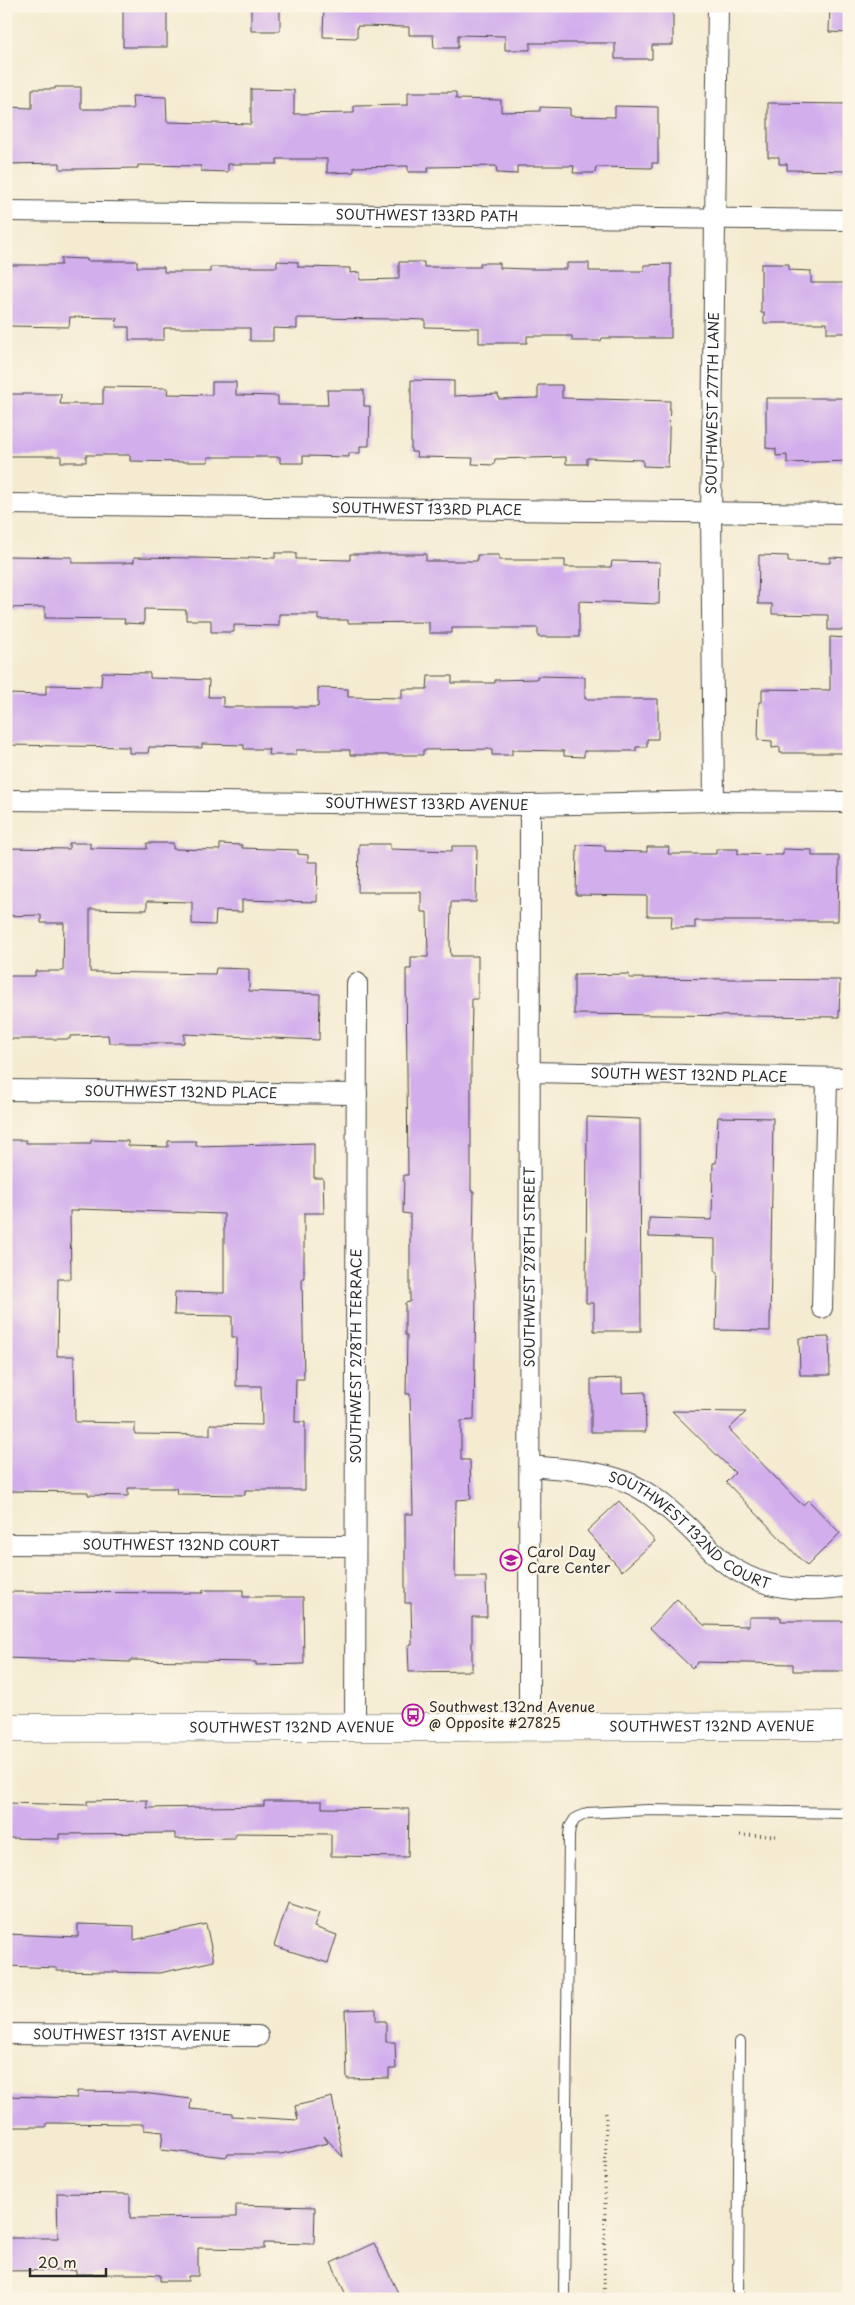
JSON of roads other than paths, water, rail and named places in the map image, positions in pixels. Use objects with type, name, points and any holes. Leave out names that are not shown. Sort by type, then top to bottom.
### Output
[{"type":"street","name":"SOUTHWEST 277TH LANE","points":[[714,801],[711,513],[718,6]]},
{"type":"street","name":"SOUTHWEST 133RD PATH","points":[[6,211],[849,220]]},
{"type":"street","name":"SOUTHWEST 133RD PLACE","points":[[6,504],[849,514]]},
{"type":"street","name":"SOUTHWEST 133RD AVENUE","points":[[6,800],[530,805],[714,801],[849,802]]},
{"type":"street","name":"SOUTHWEST 278TH STREET","points":[[529,1728],[528,1072],[530,805]]},
{"type":"street","name":"SOUTHWEST 278TH TERRACE","points":[[355,1728],[357,983]]},
{"type":"street","name":"SOUTH WEST 132ND PLACE","points":[[528,1072],[849,1078]]},
{"type":"street","points":[[822,1308],[826,1078]]},
{"type":"street","name":"SOUTHWEST 132ND PLACE","points":[[6,1090],[357,1094]]},
{"type":"street","name":"SOUTHWEST 132ND COURT","points":[[530,1466],[580,1470],[625,1481],[664,1504],[728,1565],[754,1578],[788,1589],[823,1590],[849,1586]]},
{"type":"street","name":"SOUTHWEST 132ND COURT","points":[[6,1544],[355,1546]]},
{"type":"street","name":"SOUTHWEST 132ND AVENUE","points":[[6,1728],[849,1726]]},
{"type":"street","name":"SOUTHWEST 131ST AVENUE","points":[[6,2034],[258,2036]]},
{"type":"lane","points":[[564,2299],[569,1839],[573,1822],[578,1816],[587,1813],[623,1811],[849,1813]]},
{"type":"lane","points":[[738,2299],[740,2042]]},
{"type":"place","name":"Carol Day Care Center","points":[[511,1560]]},
{"type":"place","name":"Southwest 132nd Avenue @ Opposite #27825","points":[[413,1715]]}]
